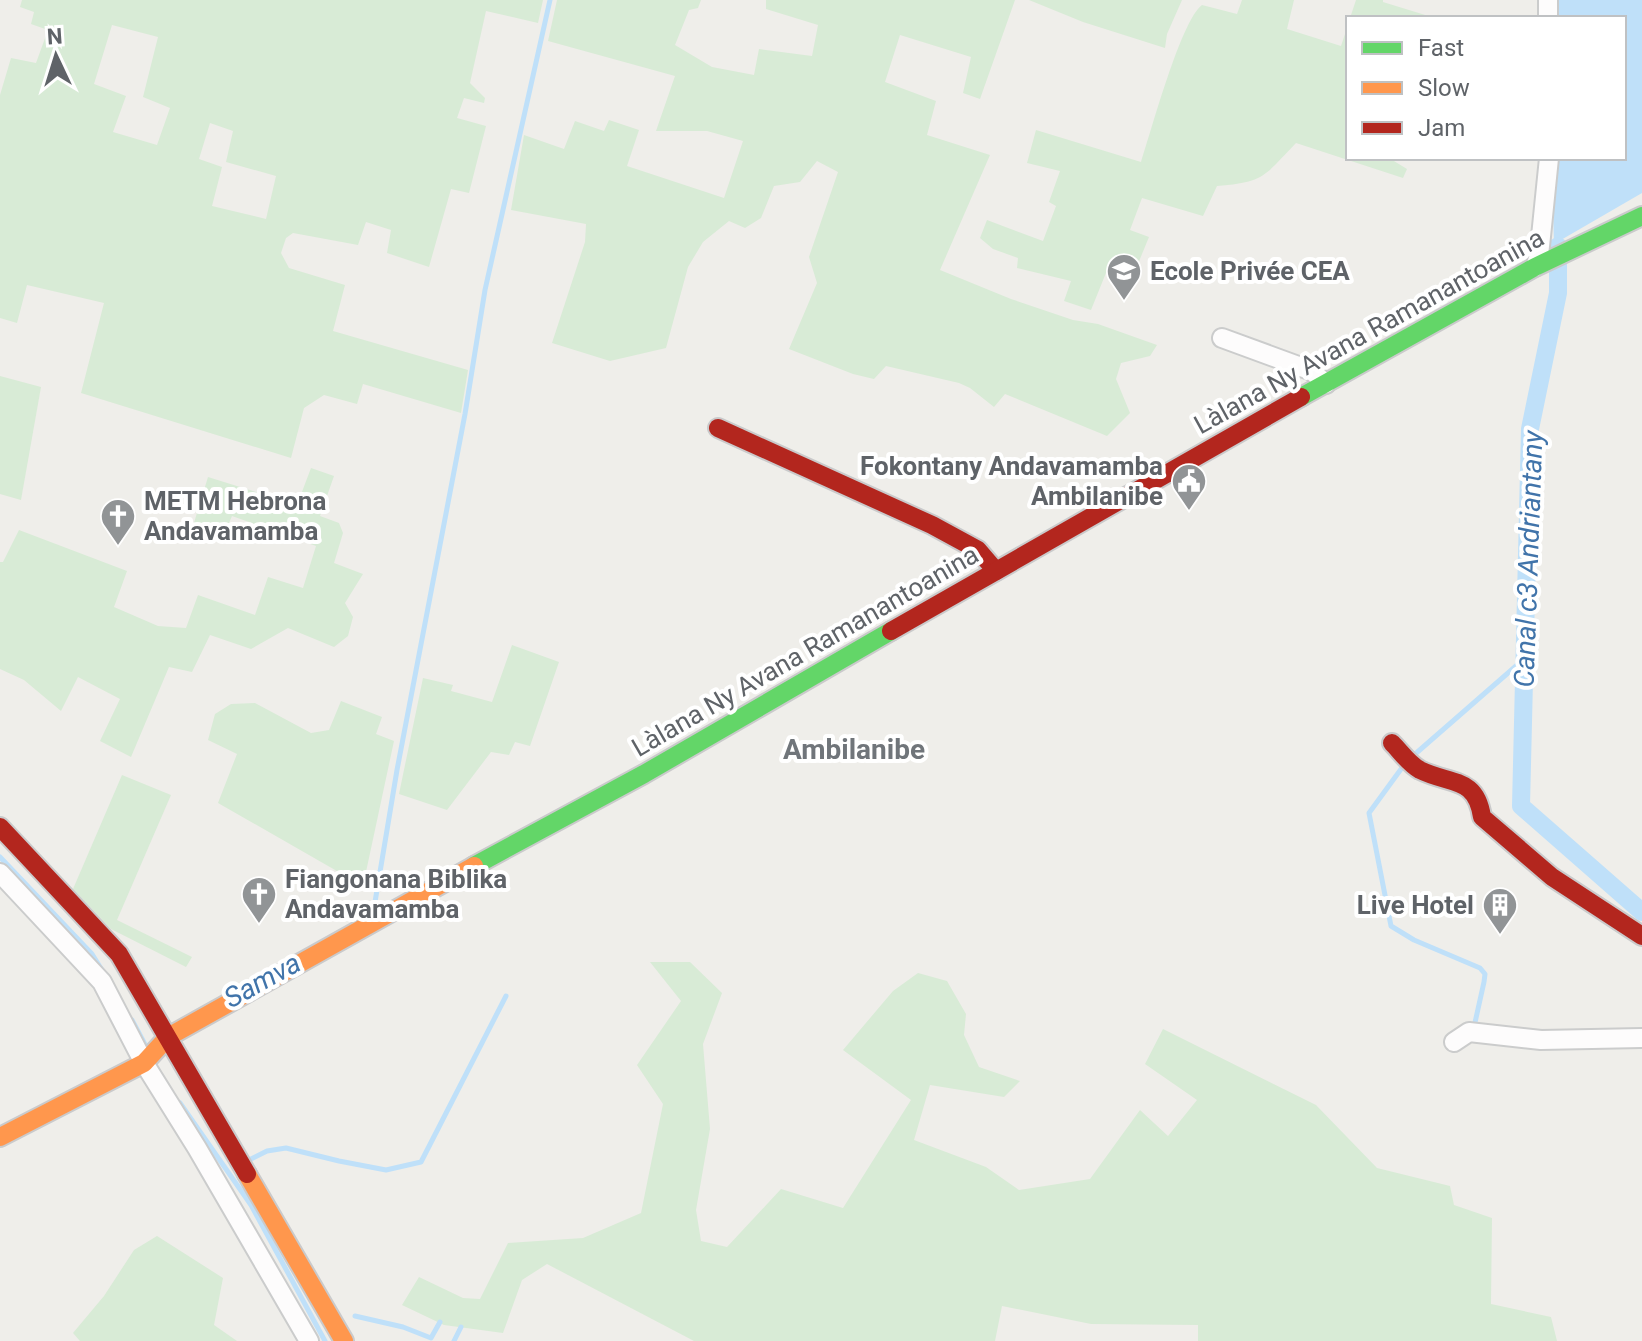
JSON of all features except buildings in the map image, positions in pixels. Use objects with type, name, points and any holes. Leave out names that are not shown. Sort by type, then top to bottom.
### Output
[{"type":"street","points":[[1535,267],[1539,256],[1549,160]]},
{"type":"street","name":"Làlana Ny Avana Ramanantoanina","points":[[0,1137],[144,1063],[168,1037],[388,913],[655,769],[1136,489],[1535,267],[1642,216]]},
{"type":"street","points":[[1222,338],[1312,371],[1326,384]]},
{"type":"street","points":[[718,428],[932,525],[978,550],[996,571]]},
{"type":"street","points":[[1402,753],[1417,768],[1471,787],[1482,803],[1482,817],[1552,877],[1642,936]]},
{"type":"street","points":[[0,827],[119,954],[344,1341]]},
{"type":"street","points":[[0,873],[102,982],[144,1063],[309,1341]]},
{"type":"street","points":[[1454,1042],[1469,1032],[1541,1040],[1642,1038]]},
{"type":"green space","points":[[22,0],[543,0],[538,23],[486,11],[470,83],[485,98],[484,103],[464,98],[457,118],[486,126],[469,193],[451,189],[429,267],[387,253],[391,230],[366,222],[358,245],[293,233],[286,238],[281,253],[289,268],[345,285],[333,331],[468,370],[461,413],[363,384],[357,404],[324,395],[304,408],[291,458],[81,393],[104,303],[27,285],[17,323],[0,318],[0,95],[11,58],[36,63],[48,30],[31,24],[34,12],[20,7]],"holes":[[[112,25],[158,37],[143,97],[170,108],[157,145],[113,132],[126,96],[94,84]],[[210,123],[233,131],[226,162],[276,176],[266,219],[212,206],[222,167],[199,159]]]},
{"type":"green space","points":[[557,0],[701,0],[698,8],[689,10],[675,45],[712,67],[754,75],[759,49],[812,56],[818,25],[766,9],[766,0],[1015,0],[980,99],[963,93],[971,57],[900,35],[885,82],[936,101],[927,135],[990,155],[940,270],[1011,299],[1157,345],[1150,356],[1121,363],[1116,379],[1130,413],[1107,436],[1005,394],[994,407],[959,383],[886,366],[874,379],[789,349],[817,283],[809,257],[838,172],[817,161],[800,182],[774,186],[761,218],[745,228],[729,221],[703,242],[688,267],[666,348],[610,361],[552,343],[585,242],[586,224],[511,210],[524,135],[564,149],[575,121],[604,131],[609,120],[639,130],[627,166],[724,198],[743,141],[707,131],[656,131],[675,76],[548,41]]},
{"type":"green space","points":[[1029,0],[1182,0],[1167,34],[1165,48],[1083,22]]},
{"type":"green space","points":[[1242,0],[1294,0],[1287,29],[1341,46],[1346,31],[1346,159],[1296,143],[1277,163],[1255,179],[1217,186],[1203,216],[1142,198],[1130,230],[1149,237],[1135,271],[1110,263],[1091,310],[1064,301],[1071,281],[1017,268],[1018,258],[993,249],[980,238],[987,220],[1043,241],[1056,206],[1049,202],[1060,171],[1027,163],[1036,130],[1141,162],[1176,53],[1194,15],[1202,5],[1237,14]]},
{"type":"green space","points":[[1356,0],[1383,0],[1428,16],[1351,16]]},
{"type":"green space","points":[[1348,160],[1392,160],[1407,169],[1403,178]]},
{"type":"green space","points":[[0,376],[41,387],[21,500],[0,494]]},
{"type":"green space","points":[[311,468],[334,476],[320,516],[339,523],[343,533],[334,563],[363,574],[345,603],[353,617],[348,636],[334,647],[288,628],[251,649],[210,635],[192,672],[169,667],[131,757],[100,741],[120,699],[78,677],[61,711],[24,680],[0,669],[0,562],[3,562],[19,530],[127,571],[114,607],[158,626],[186,628],[198,595],[255,615],[268,577],[303,588],[316,546],[232,516],[223,537],[193,526],[208,477],[297,505]]},
{"type":"green space","points":[[512,645],[559,662],[530,746],[515,742],[509,755],[491,752],[447,810],[399,794],[423,678],[453,685],[451,691],[492,702]]},
{"type":"green space","points":[[341,701],[382,717],[376,734],[394,741],[363,886],[218,803],[237,754],[208,740],[215,714],[231,704],[255,703],[311,733],[329,730]]},
{"type":"green space","points":[[122,775],[171,795],[117,920],[192,957],[186,967],[111,929],[73,889]]},
{"type":"green space","points":[[650,962],[690,962],[722,993],[703,1044],[710,1129],[696,1210],[701,1241],[727,1247],[781,1189],[843,1208],[911,1100],[843,1050],[893,991],[918,973],[947,981],[966,1014],[964,1035],[979,1067],[1020,1081],[1004,1097],[930,1085],[914,1140],[986,1167],[1019,1190],[1090,1179],[1140,1110],[1168,1136],[1197,1100],[1145,1064],[1163,1029],[1316,1105],[1377,1168],[1450,1186],[1454,1205],[1492,1218],[1491,1304],[1551,1317],[1557,1341],[1198,1341],[1198,1325],[1091,1324],[1002,1306],[995,1341],[694,1341],[547,1264],[522,1280],[503,1333],[444,1325],[402,1305],[419,1277],[463,1298],[480,1299],[508,1243],[583,1238],[641,1213],[663,1104],[637,1065],[681,1001]]},
{"type":"green space","points":[[157,1236],[223,1278],[214,1325],[237,1341],[80,1341],[73,1333],[104,1296],[134,1250]]},
{"type":"water","points":[[1556,0],[1642,0],[1642,193],[1554,244],[1557,160],[1626,160],[1626,16],[1556,16]]},
{"type":"waterway","points":[[374,908],[485,290],[550,0]]},
{"type":"waterway","name":"Canal c3 Andriantany","points":[[1558,246],[1558,293],[1530,429],[1521,806],[1642,912]]},
{"type":"waterway","points":[[1414,755],[1524,659]]},
{"type":"waterway","points":[[1404,765],[1369,813],[1391,926],[1414,940],[1480,968],[1485,974],[1474,1027]]},
{"type":"waterway","points":[[0,857],[92,954],[102,970]]},
{"type":"waterway","points":[[247,1161],[267,1151],[286,1148],[386,1170],[421,1162],[506,996]]},
{"type":"waterway","points":[[132,1020],[148,1050]]},
{"type":"waterway","points":[[180,1103],[251,1205],[325,1341]]},
{"type":"waterway","points":[[355,1316],[403,1327],[431,1338],[440,1322]]},
{"type":"waterway","points":[[454,1341],[461,1327]]},
{"type":"traffic: fast","points":[[1301,397],[1535,267],[1642,216]]},
{"type":"traffic: fast","points":[[474,866],[644,774],[891,631]]},
{"type":"traffic: slow","points":[[0,1137],[144,1063],[168,1037],[474,866]]},
{"type":"traffic: slow","points":[[247,1174],[344,1341]]},
{"type":"traffic: jam","points":[[891,631],[1301,397]]},
{"type":"traffic: jam","points":[[718,428],[932,525],[978,550],[996,571]]},
{"type":"traffic: jam","points":[[1392,743],[1420,770],[1468,788],[1479,804],[1482,817],[1552,877],[1642,936]]},
{"type":"traffic: jam","points":[[0,827],[119,954],[247,1174]]},
{"type":"place","name":"Ecole Privée CEA","points":[[1124,302]]},
{"type":"place","name":"Fokontany Andavamamba Ambilanibe","points":[[1189,512]]},
{"type":"place","name":"METM Hebrona Andavamamba","points":[[118,547]]},
{"type":"place","name":"Fiangonana Biblika Andavamamba","points":[[259,925]]},
{"type":"place","name":"Live Hotel","points":[[1500,936]]},
{"type":"district","name":"Ambilanibe","points":[[854,749]]},
{"type":"water label","name":"Samva","points":[[262,980]]}]
